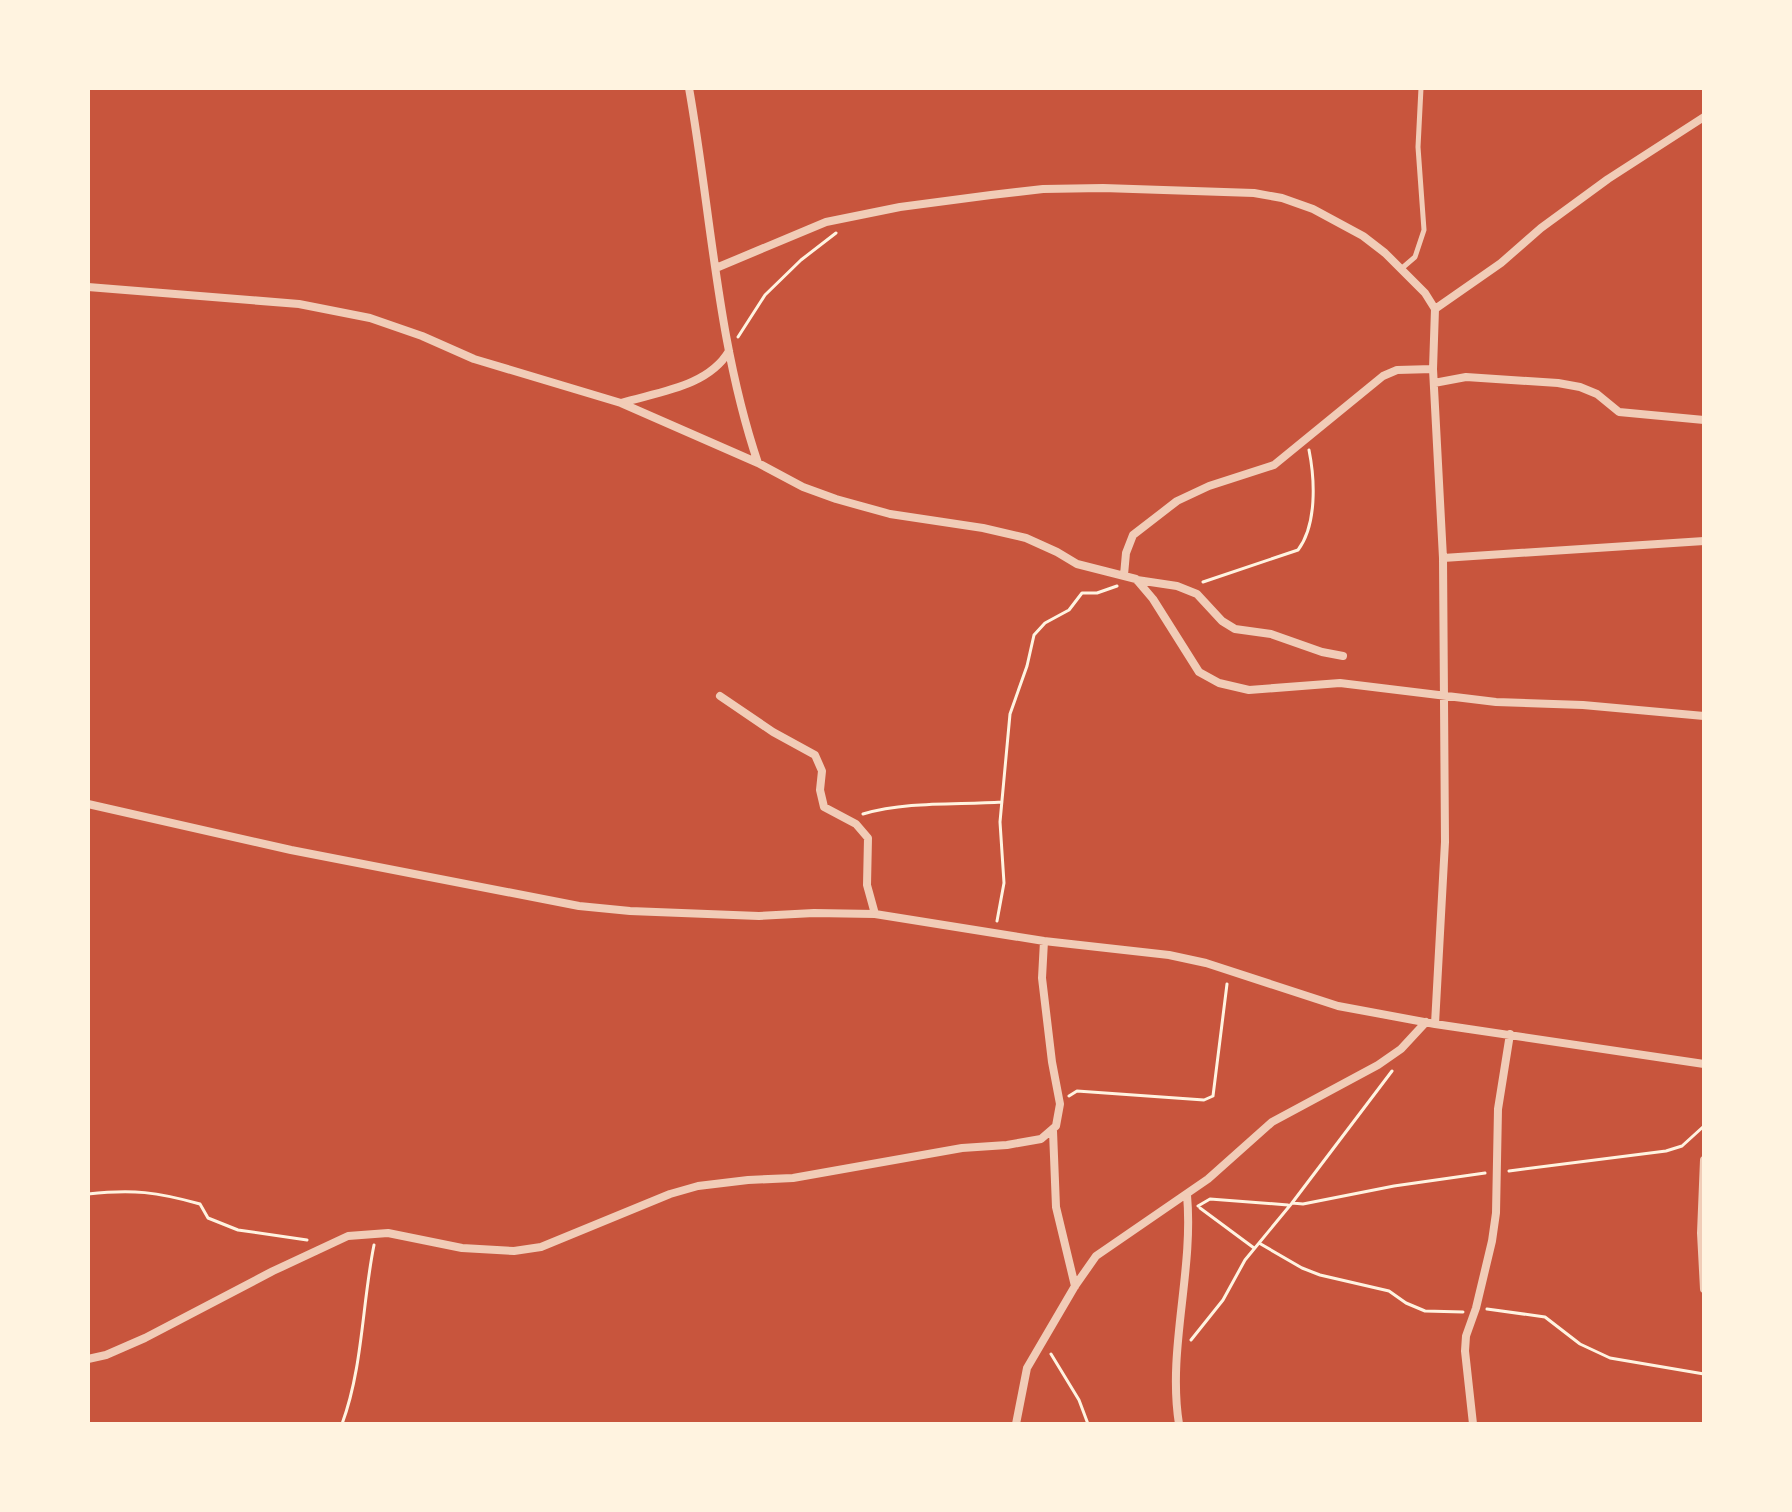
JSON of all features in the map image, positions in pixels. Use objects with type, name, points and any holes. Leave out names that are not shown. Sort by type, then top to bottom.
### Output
[{"type":"street","points":[[689,88],[729,351],[743,421],[758,463]]},
{"type":"street","points":[[1435,309],[1501,263],[1541,228],[1608,179],[1704,117]]},
{"type":"street","points":[[716,268],[826,222],[900,207],[1043,189],[1254,193],[1282,198],[1313,209],[1363,236],[1425,293],[1435,309],[1433,369],[1443,558],[1445,842],[1431,1023],[1401,1049],[1364,1073],[1272,1122],[1187,1198],[1096,1256],[1027,1368],[1016,1424]]},
{"type":"street","points":[[88,287],[299,304],[370,318],[474,359],[621,403],[758,463],[803,487],[836,499],[890,514],[1012,534],[1041,544],[1077,564],[1177,586],[1197,594],[1222,621],[1235,629],[1271,634],[1343,656]]},
{"type":"street","points":[[621,403],[680,387],[724,360],[729,351]]},
{"type":"street","points":[[1124,575],[1126,553],[1133,535],[1177,501],[1209,486],[1274,465],[1383,376],[1397,370],[1433,369]]},
{"type":"street","points":[[1434,383],[1466,377],[1558,383],[1597,394],[1619,412],[1704,420]]},
{"type":"street","points":[[1443,558],[1704,541]]},
{"type":"street","points":[[1136,579],[1153,599],[1199,672],[1219,683],[1249,690],[1340,683],[1496,702],[1583,705],[1704,716]]},
{"type":"street","points":[[720,696],[773,732],[815,755],[822,771],[820,790],[824,807],[856,824],[868,838],[867,885],[875,914]]},
{"type":"street","points":[[88,804],[291,850],[579,906],[743,916],[875,914],[1044,941],[1169,955],[1228,970],[1338,1006],[1704,1064]]},
{"type":"street","points":[[1044,941],[1042,978],[1060,1104],[1053,1131],[1056,1207],[1075,1286]]},
{"type":"street","points":[[1473,1424],[1466,1336],[1476,1310],[1494,1227],[1498,1109],[1510,1034]]},
{"type":"street","points":[[88,1359],[106,1355],[145,1338],[348,1236],[388,1233],[462,1248],[514,1251],[541,1247],[670,1194],[698,1186],[793,1178],[962,1148],[1007,1145],[1041,1139],[1053,1131]]},
{"type":"street","points":[[1704,1160],[1701,1233],[1704,1289]]},
{"type":"street","points":[[1179,1424],[1175,1389],[1188,1242],[1187,1198]]},
{"type":"lane","points":[[1401,269],[1415,257],[1424,230],[1418,147],[1421,88]]},
{"type":"path","points":[[729,351],[765,295],[835,233]]},
{"type":"path","points":[[1200,583],[1291,555],[1303,544],[1312,501],[1312,463],[1307,438]]},
{"type":"path","points":[[994,932],[1004,883],[1000,846],[1010,714],[1034,635],[1045,623],[1069,610],[1082,593],[1097,593],[1136,579]]},
{"type":"path","points":[[846,819],[883,809],[1002,802]]},
{"type":"path","points":[[1060,1104],[1077,1091],[1204,1100],[1213,1096],[1228,970]]},
{"type":"path","points":[[1179,1350],[1210,1319],[1254,1248],[1383,1084],[1401,1049]]},
{"type":"path","points":[[1198,1206],[1210,1199],[1303,1204],[1495,1171],[1666,1151],[1682,1146],[1704,1126]]},
{"type":"path","points":[[88,1194],[133,1190],[164,1194],[200,1204],[208,1218],[238,1230],[312,1240],[330,1246]]},
{"type":"path","points":[[1187,1198],[1254,1248]]},
{"type":"path","points":[[342,1424],[366,1310],[376,1233]]},
{"type":"path","points":[[1259,1243],[1302,1268],[1389,1291],[1425,1311],[1476,1310],[1545,1317],[1580,1344],[1610,1358],[1704,1374]]},
{"type":"path","points":[[1045,1337],[1059,1370],[1079,1400],[1088,1424]]}]
